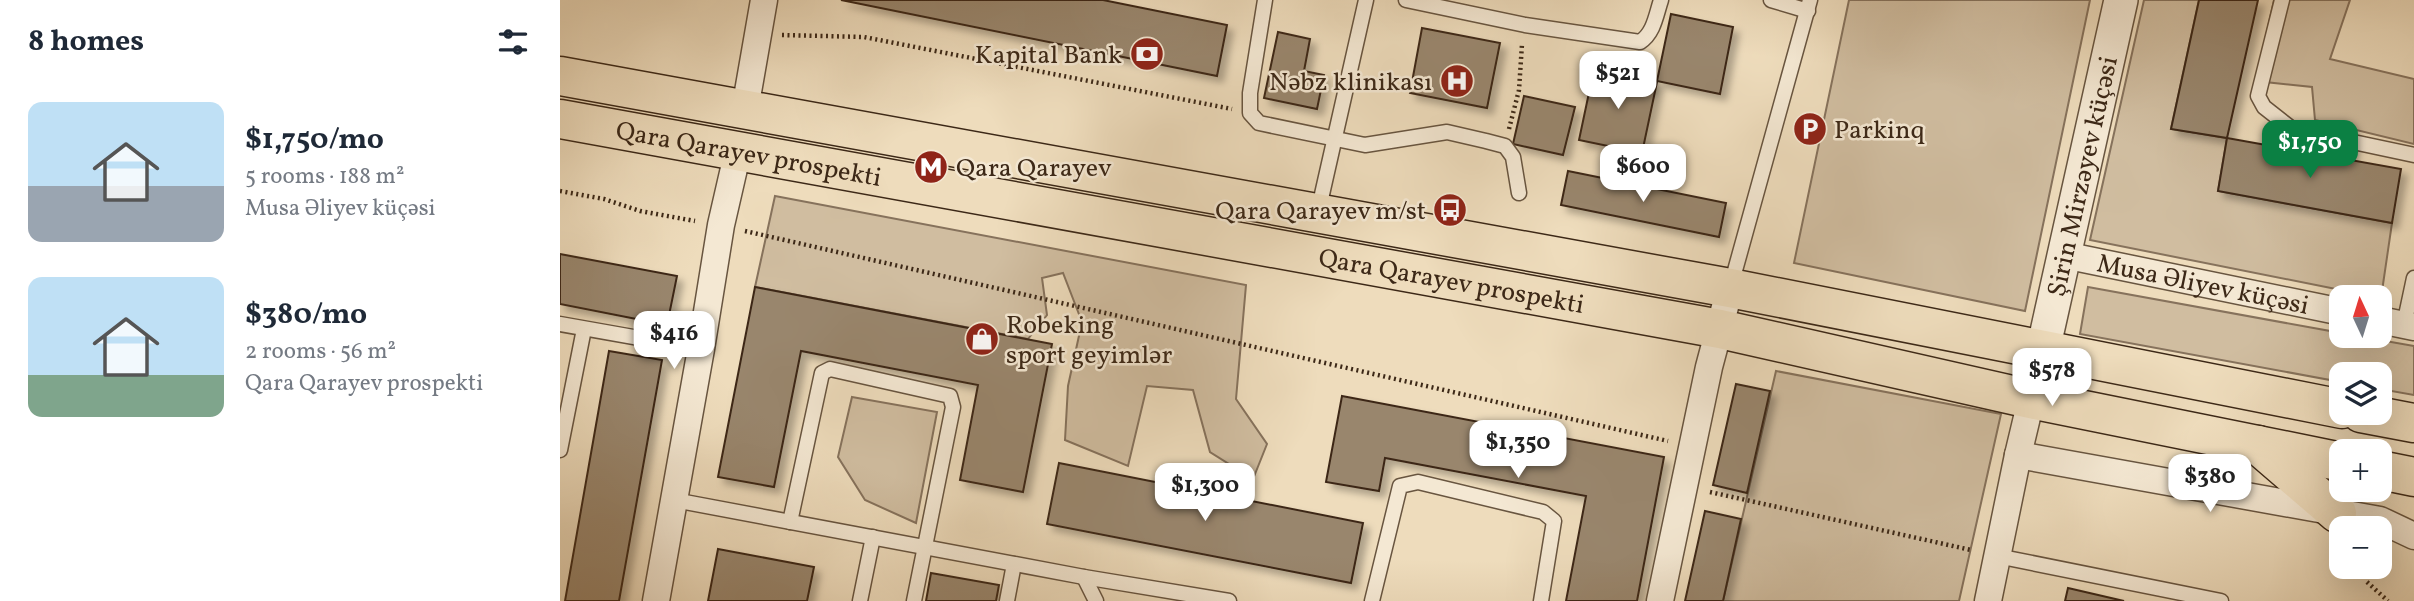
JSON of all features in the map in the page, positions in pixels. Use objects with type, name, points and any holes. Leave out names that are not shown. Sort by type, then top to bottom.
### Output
[{"type":"main road","name":"Qara Qarayev prospekti","points":[[560,76],[1730,288],[2329,406]]},
{"type":"main road","name":"Qara Qarayev prospekti","points":[[560,119],[1720,329],[2030,399],[2329,459]]},
{"type":"main road","points":[[2392,419],[2414,423]]},
{"type":"main road","points":[[2257,444],[2337,513]]},
{"type":"main road","points":[[2392,472],[2414,477]]},
{"type":"street","points":[[745,109],[764,0]]},
{"type":"street","name":"Şirin Mirzəyev küçəsi","points":[[2042,350],[2121,0]]},
{"type":"street","points":[[656,601],[720,225],[738,151]]},
{"type":"street","name":"Musa Əliyev küçəsi","points":[[2064,256],[2329,310]]},
{"type":"street","points":[[1660,601],[1692,447],[1730,288]]},
{"type":"street","points":[[1988,601],[2042,350]]},
{"type":"street","points":[[2018,455],[2379,520],[2414,536]]},
{"type":"lane","points":[[1265,0],[1250,93],[1250,113],[1259,123],[1365,145],[1447,132],[1505,146],[1513,157],[1519,193]]},
{"type":"lane","points":[[1318,214],[1366,0]]},
{"type":"lane","points":[[1406,0],[1525,25],[1640,42],[1653,27],[1661,0]]},
{"type":"lane","points":[[1730,288],[1809,6],[1771,0]]},
{"type":"lane","points":[[2282,0],[2258,96],[2264,107],[2292,129],[2414,155]]},
{"type":"lane","points":[[2399,324],[2414,278]]},
{"type":"lane","points":[[560,324],[701,349]]},
{"type":"lane","points":[[560,450],[563,419],[584,328]]},
{"type":"lane","points":[[790,522],[822,373],[830,369],[950,396],[953,407],[914,601]]},
{"type":"lane","points":[[1372,601],[1400,486],[1418,482],[1543,512],[1554,521],[1541,601]]},
{"type":"lane","points":[[674,500],[1084,577],[1229,601]]},
{"type":"lane","points":[[859,601],[873,537]]},
{"type":"lane","points":[[1997,555],[2221,601]]},
{"type":"lane","points":[[1007,601],[1014,564]]},
{"type":"lane","points":[[1084,577],[1096,601]]},
{"type":"path","points":[[1505,146],[1519,90],[1525,25]]},
{"type":"path","points":[[758,36],[805,34],[864,37],[1250,113]]},
{"type":"path","points":[[560,191],[604,199],[640,211],[720,225],[1692,447],[1699,489],[1997,555]]},
{"type":"path","points":[[2367,582],[2388,601]]},
{"type":"shaded area","points":[[1849,0],[2090,0],[2025,311],[1794,263]]},
{"type":"shaded area","points":[[2144,0],[2199,0],[2171,129],[2227,138],[2218,191],[2392,223],[2383,285],[2329,285],[2329,288],[2090,240]]},
{"type":"shaded area","points":[[2274,0],[2350,0],[2330,59],[2414,79],[2414,144],[2315,120],[2312,87],[2256,81]]},
{"type":"shaded area","points":[[775,196],[1246,285],[1236,399],[1267,444],[1253,479],[1210,452],[1193,390],[1147,386],[1128,466],[1065,440],[1068,386],[1082,322],[1063,273],[1042,278],[1047,315],[1028,339],[755,287]]},
{"type":"shaded area","points":[[2088,287],[2329,331],[2329,348],[2392,348],[2392,342],[2414,346],[2414,395],[2392,391],[2392,362],[2329,362],[2329,380],[2080,334]]},
{"type":"shaded area","points":[[1776,371],[2001,414],[1959,601],[1723,601]]},
{"type":"shaded area","points":[[852,397],[937,412],[916,523],[865,500],[838,457]]},
{"type":"building","points":[[841,0],[1103,0],[1227,25],[1217,76]]},
{"type":"building","points":[[2199,0],[2258,0],[2227,138],[2171,129]]},
{"type":"building","points":[[1671,14],[1733,27],[1720,94],[1657,81]]},
{"type":"building","points":[[1422,28],[1500,43],[1487,108],[1410,93]]},
{"type":"building","points":[[1278,32],[1310,39],[1304,71],[1324,75],[1317,109],[1264,98]]},
{"type":"building","points":[[1594,69],[1657,82],[1642,153],[1579,140]]},
{"type":"building","points":[[1524,96],[1575,107],[1563,155],[1513,144]]},
{"type":"building","points":[[2227,138],[2401,169],[2392,223],[2218,191]]},
{"type":"building","points":[[1568,171],[1726,203],[1719,237],[1561,205]]},
{"type":"building","points":[[560,254],[677,276],[667,325],[560,304]]},
{"type":"building","points":[[755,287],[1052,344],[1023,492],[960,480],[978,385],[801,351],[774,487],[718,477]]},
{"type":"building","points":[[609,351],[662,360],[619,601],[565,601]]},
{"type":"building","points":[[1736,384],[1770,391],[1747,493],[1713,485]]},
{"type":"building","points":[[1342,396],[1664,457],[1637,601],[1566,601],[1586,496],[1385,458],[1379,491],[1326,482]]},
{"type":"building","points":[[1059,463],[1363,523],[1351,583],[1047,524]]},
{"type":"building","points":[[1705,511],[1741,519],[1723,601],[1685,601]]},
{"type":"building","points":[[718,549],[814,567],[807,601],[708,601]]},
{"type":"building","points":[[931,573],[999,585],[996,601],[926,601]]},
{"type":"building","points":[[2068,588],[2124,601],[2065,601]]},
{"type":"place","name":"Kapital Bank","points":[[1147,54]]},
{"type":"place","name":"Nəbz klinikası","points":[[1457,81]]},
{"type":"place","name":"Parkinq","points":[[1810,129]]},
{"type":"place","name":"Qara Qarayev","points":[[931,167]]},
{"type":"place","name":"Qara Qarayev m/st","points":[[1450,210]]},
{"type":"place","name":"Robeking sport geyimlər","points":[[982,339]]}]
